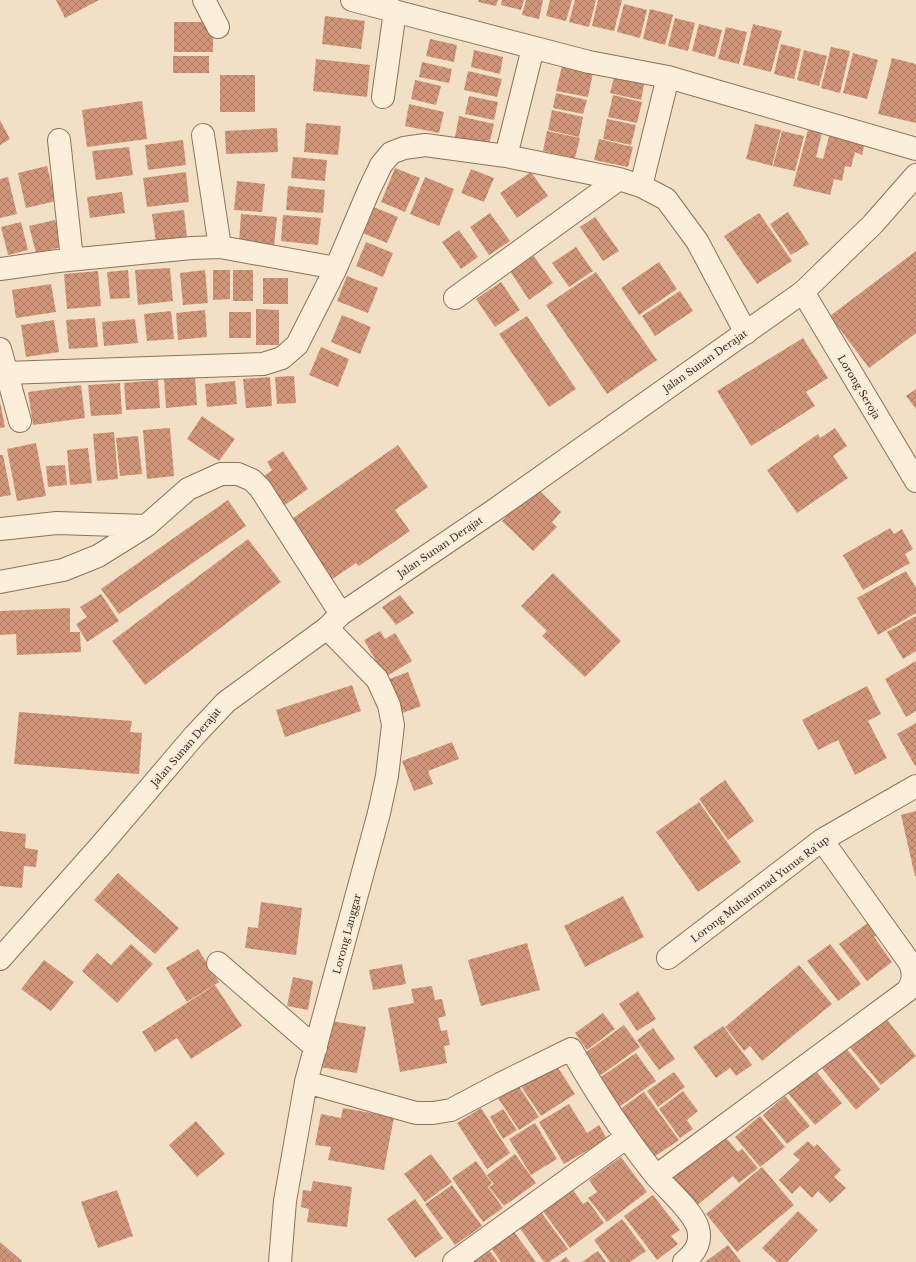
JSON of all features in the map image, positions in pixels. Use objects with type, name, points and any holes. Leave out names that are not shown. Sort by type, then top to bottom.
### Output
[{"type":"street","points":[[204,0],[218,27]]},
{"type":"street","points":[[352,0],[589,62],[668,77],[916,148]]},
{"type":"street","points":[[383,97],[395,12]]},
{"type":"street","points":[[506,156],[533,48]]},
{"type":"street","points":[[641,186],[668,77]]},
{"type":"street","points":[[203,135],[220,247]]},
{"type":"street","points":[[59,140],[72,259]]},
{"type":"street","points":[[6,373],[263,364],[282,358],[297,345],[336,268],[368,190],[381,165],[391,153],[404,148],[425,145],[506,156],[619,179],[641,186],[666,199],[697,241],[746,333]]},
{"type":"street","name":"Jalan Sunan Derajat","points":[[0,959],[102,844],[194,736],[226,702],[334,621],[803,292],[873,224],[916,175]]},
{"type":"street","points":[[455,298],[619,179]]},
{"type":"street","points":[[0,270],[72,259],[192,248],[220,247],[336,268]]},
{"type":"street","name":"Lorong Seroja","points":[[803,292],[916,481]]},
{"type":"street","points":[[0,349],[20,421]]},
{"type":"street","name":"Lorong Langgar","points":[[0,582],[63,570],[98,556],[146,526],[188,489],[221,474],[238,474],[252,480],[260,488],[334,621],[377,679],[389,705],[393,725],[387,776],[379,814],[306,1082],[286,1201],[280,1262]]},
{"type":"street","points":[[0,529],[57,523],[146,526]]},
{"type":"street","name":"Lorong Muhammad Yunus Ra'up","points":[[668,958],[822,840],[916,786]]},
{"type":"street","points":[[656,1176],[907,991],[911,985],[914,973],[910,963],[822,840]]},
{"type":"street","points":[[218,963],[316,1048]]},
{"type":"street","points":[[306,1082],[416,1113],[433,1113],[451,1110],[571,1049],[585,1074],[627,1137],[656,1176],[691,1215],[698,1228],[698,1242],[694,1253],[684,1262]]},
{"type":"street","points":[[454,1262],[627,1137]]},
{"type":"building","points":[[56,0],[99,0],[65,18]]},
{"type":"building","points":[[479,0],[498,0],[496,6],[478,2]]},
{"type":"building","points":[[502,0],[524,0],[521,10],[501,5]]},
{"type":"building","points":[[526,0],[543,0],[539,19],[522,15]]},
{"type":"building","points":[[550,0],[572,0],[566,21],[546,16]]},
{"type":"building","points":[[575,0],[596,0],[589,27],[569,22]]},
{"type":"building","points":[[598,0],[622,0],[614,31],[592,26]]},
{"type":"building","points":[[624,4],[647,10],[640,38],[617,32]]},
{"type":"building","points":[[650,9],[673,15],[665,45],[643,39]]},
{"type":"building","points":[[325,16],[365,21],[361,49],[322,44]]},
{"type":"building","points":[[675,18],[695,23],[688,51],[668,46]]},
{"type":"building","points":[[174,22],[213,22],[213,52],[174,52]]},
{"type":"building","points":[[699,24],[722,30],[715,57],[692,51]]},
{"type":"building","points":[[753,24],[782,31],[771,72],[743,65]]},
{"type":"building","points":[[726,27],[747,32],[739,64],[718,59]]},
{"type":"building","points":[[430,39],[457,45],[454,62],[426,56]]},
{"type":"building","points":[[781,44],[801,49],[794,79],[774,74]]},
{"type":"building","points":[[831,47],[850,51],[840,93],[821,88]]},
{"type":"building","points":[[474,50],[503,57],[500,74],[471,67]]},
{"type":"building","points":[[804,50],[827,56],[819,86],[797,80]]},
{"type":"building","points":[[853,53],[878,60],[867,99],[843,93]]},
{"type":"building","points":[[173,56],[209,56],[209,73],[173,73]]},
{"type":"building","points":[[892,58],[916,64],[916,123],[878,114]]},
{"type":"building","points":[[316,59],[370,65],[367,97],[313,91]]},
{"type":"building","points":[[422,62],[452,69],[449,83],[419,77]]},
{"type":"building","points":[[562,66],[593,73],[588,97],[556,91]]},
{"type":"building","points":[[468,71],[502,79],[497,97],[464,90]]},
{"type":"building","points":[[615,73],[645,80],[641,100],[610,93]]},
{"type":"building","points":[[220,75],[255,75],[255,112],[220,112]]},
{"type":"building","points":[[415,80],[441,86],[436,105],[411,99]]},
{"type":"building","points":[[556,93],[587,100],[583,114],[553,108]]},
{"type":"building","points":[[613,95],[642,102],[637,123],[608,117]]},
{"type":"building","points":[[469,96],[498,102],[494,120],[465,114]]},
{"type":"building","points":[[142,101],[147,139],[87,147],[82,110]]},
{"type":"building","points":[[409,104],[444,112],[439,133],[405,126]]},
{"type":"building","points":[[552,110],[583,117],[579,137],[548,130]]},
{"type":"building","points":[[459,116],[494,124],[489,145],[455,137]]},
{"type":"building","points":[[607,119],[636,125],[631,145],[603,139]]},
{"type":"building","points":[[0,120],[10,139],[0,145]]},
{"type":"building","points":[[306,123],[341,126],[338,155],[304,152]]},
{"type":"building","points":[[755,124],[781,130],[772,166],[746,159]]},
{"type":"building","points":[[809,126],[823,129],[816,157],[823,159],[831,129],[866,138],[862,155],[855,152],[851,167],[845,166],[842,181],[834,179],[830,195],[793,186]]},
{"type":"building","points":[[277,128],[278,152],[226,154],[225,131]]},
{"type":"building","points":[[547,131],[580,138],[575,158],[543,151]]},
{"type":"building","points":[[782,131],[804,136],[795,171],[773,166]]},
{"type":"building","points":[[599,139],[633,147],[628,167],[594,160]]},
{"type":"building","points":[[183,140],[186,165],[148,170],[145,145]]},
{"type":"building","points":[[129,147],[133,175],[96,180],[92,151]]},
{"type":"building","points":[[293,157],[327,160],[325,181],[291,178]]},
{"type":"building","points":[[47,166],[56,201],[26,208],[18,173]]},
{"type":"building","points":[[395,168],[420,178],[405,212],[381,202]]},
{"type":"building","points":[[471,169],[494,178],[484,202],[461,193]]},
{"type":"building","points":[[186,172],[189,202],[147,207],[143,178]]},
{"type":"building","points":[[531,172],[548,196],[517,218],[500,193]]},
{"type":"building","points":[[8,177],[17,214],[0,218],[0,179]]},
{"type":"building","points":[[425,177],[454,189],[439,226],[410,214]]},
{"type":"building","points":[[237,181],[265,184],[262,212],[234,210]]},
{"type":"building","points":[[288,186],[325,190],[323,213],[286,210]]},
{"type":"building","points":[[122,192],[125,213],[90,218],[87,197]]},
{"type":"building","points":[[371,206],[398,217],[387,243],[360,232]]},
{"type":"building","points":[[184,210],[187,238],[156,242],[152,214]]},
{"type":"building","points":[[788,212],[809,244],[791,255],[770,224]]},
{"type":"building","points":[[490,213],[510,241],[489,255],[470,227]]},
{"type":"building","points":[[759,213],[792,261],[757,284],[724,236]]},
{"type":"building","points":[[241,214],[277,217],[274,246],[239,243]]},
{"type":"building","points":[[283,215],[321,218],[318,245],[281,241]]},
{"type":"building","points":[[595,217],[619,251],[603,261],[580,227]]},
{"type":"building","points":[[55,220],[62,247],[36,253],[29,226]]},
{"type":"building","points":[[21,222],[28,250],[8,255],[1,227]]},
{"type":"building","points":[[459,230],[478,257],[461,269],[442,242]]},
{"type":"building","points":[[366,242],[393,253],[383,277],[356,266]]},
{"type":"building","points":[[576,247],[593,271],[569,287],[552,263]]},
{"type":"building","points":[[916,251],[916,333],[869,368],[830,316]]},
{"type":"building","points":[[533,255],[553,283],[529,300],[510,271]]},
{"type":"building","points":[[659,262],[677,289],[639,315],[621,288]]},
{"type":"building","points":[[170,268],[173,301],[138,305],[135,270]]},
{"type":"building","points":[[128,270],[130,298],[110,299],[107,272]]},
{"type":"building","points":[[205,270],[208,303],[183,305],[180,273]]},
{"type":"building","points":[[213,270],[230,270],[230,299],[213,300]]},
{"type":"building","points":[[233,270],[253,270],[253,301],[233,301]]},
{"type":"building","points":[[98,271],[101,306],[67,309],[64,274]]},
{"type":"building","points":[[596,272],[657,360],[607,394],[546,305]]},
{"type":"building","points":[[347,276],[378,288],[368,313],[337,301]]},
{"type":"building","points":[[263,278],[288,278],[288,304],[263,304]]},
{"type":"building","points":[[501,282],[520,310],[495,327],[476,299]]},
{"type":"building","points":[[51,284],[56,312],[16,318],[12,290]]},
{"type":"building","points":[[680,291],[693,311],[655,336],[642,316]]},
{"type":"building","points":[[256,309],[279,310],[279,345],[256,345]]},
{"type":"building","points":[[205,310],[207,337],[178,340],[176,313]]},
{"type":"building","points":[[171,311],[174,339],[147,341],[144,314]]},
{"type":"building","points":[[229,312],[251,312],[251,338],[229,338]]},
{"type":"building","points":[[342,315],[371,327],[360,354],[331,342]]},
{"type":"building","points":[[527,316],[576,389],[549,407],[499,334]]},
{"type":"building","points":[[95,318],[98,347],[69,349],[66,320]]},
{"type":"building","points":[[135,319],[138,343],[104,346],[102,322]]},
{"type":"building","points":[[54,320],[59,352],[26,357],[21,325]]},
{"type":"building","points":[[803,338],[828,378],[806,392],[815,406],[751,446],[717,391]]},
{"type":"building","points":[[321,347],[349,359],[338,387],[309,375]]},
{"type":"building","points":[[294,376],[296,403],[277,404],[275,377]]},
{"type":"building","points":[[195,377],[197,405],[166,408],[164,379]]},
{"type":"building","points":[[270,377],[272,406],[246,408],[243,379]]},
{"type":"building","points":[[158,380],[160,408],[126,410],[124,383]]},
{"type":"building","points":[[235,381],[237,404],[207,407],[205,384]]},
{"type":"building","points":[[120,383],[122,414],[91,416],[88,385]]},
{"type":"building","points":[[81,385],[85,418],[33,425],[28,392]]},
{"type":"building","points":[[916,389],[916,409],[906,396]]},
{"type":"building","points":[[0,402],[5,427],[0,428]]},
{"type":"building","points":[[202,416],[235,439],[219,461],[187,439]]},
{"type":"building","points":[[170,428],[174,476],[147,479],[143,430]]},
{"type":"building","points":[[835,428],[847,446],[833,456],[848,478],[797,513],[767,470],[818,434],[820,438]]},
{"type":"building","points":[[114,432],[118,479],[97,481],[93,434]]},
{"type":"building","points":[[138,436],[142,474],[120,476],[116,438]]},
{"type":"building","points":[[36,443],[46,496],[17,501],[7,449]]},
{"type":"building","points":[[398,445],[428,487],[395,510],[410,531],[359,566],[356,563],[328,582],[286,523]]},
{"type":"building","points":[[88,448],[92,483],[70,485],[67,450]]},
{"type":"building","points":[[283,451],[308,489],[279,509],[259,480],[272,470],[267,462]]},
{"type":"building","points":[[0,455],[3,455],[11,495],[0,497]]},
{"type":"building","points":[[65,465],[67,485],[48,487],[46,466]]},
{"type":"building","points":[[536,487],[561,512],[552,522],[557,527],[533,551],[502,521]]},
{"type":"building","points":[[228,500],[246,526],[119,614],[101,589]]},
{"type":"building","points":[[890,528],[894,534],[902,529],[913,549],[905,554],[910,563],[863,590],[843,555]]},
{"type":"building","points":[[248,539],[281,582],[145,685],[112,641]]},
{"type":"building","points":[[906,571],[916,588],[916,613],[878,635],[857,598]]},
{"type":"building","points":[[553,573],[621,641],[585,677],[542,636],[547,631],[521,606]]},
{"type":"building","points":[[101,594],[119,621],[87,642],[76,624],[87,617],[80,607]]},
{"type":"building","points":[[400,595],[414,613],[396,625],[382,607]]},
{"type":"building","points":[[70,608],[70,632],[80,632],[81,652],[17,655],[16,634],[0,635],[0,611]]},
{"type":"building","points":[[916,616],[916,651],[903,659],[887,632]]},
{"type":"building","points":[[380,631],[385,639],[395,633],[412,661],[385,677],[364,640]]},
{"type":"building","points":[[916,661],[916,711],[906,717],[885,679]]},
{"type":"building","points":[[408,672],[421,706],[400,714],[387,680]]},
{"type":"building","points":[[352,685],[361,711],[285,737],[276,710]]},
{"type":"building","points":[[867,686],[881,714],[868,721],[887,758],[855,775],[838,740],[818,750],[802,720]]},
{"type":"building","points":[[19,712],[132,721],[130,732],[142,733],[139,774],[14,764]]},
{"type":"building","points":[[916,723],[916,765],[915,766],[897,734]]},
{"type":"building","points":[[452,742],[459,759],[428,771],[433,784],[414,791],[402,761]]},
{"type":"building","points":[[725,780],[754,821],[728,840],[699,799]]},
{"type":"building","points":[[699,802],[741,862],[698,892],[656,832]]},
{"type":"building","points":[[916,811],[916,876],[915,876],[901,815]]},
{"type":"building","points":[[0,831],[26,834],[25,848],[38,850],[36,867],[24,866],[22,888],[0,886]]},
{"type":"building","points":[[118,873],[179,928],[155,954],[94,900]]},
{"type":"building","points":[[623,896],[644,937],[585,967],[564,926]]},
{"type":"building","points":[[261,902],[302,908],[296,955],[245,948],[248,927],[258,928]]},
{"type":"building","points":[[869,922],[878,934],[874,937],[892,962],[867,981],[839,944]]},
{"type":"building","points":[[527,943],[540,990],[481,1006],[468,960]]},
{"type":"building","points":[[131,944],[153,964],[117,1003],[82,971],[97,953],[111,965]]},
{"type":"building","points":[[830,944],[861,984],[838,1001],[807,961]]},
{"type":"building","points":[[198,949],[219,982],[187,1002],[166,968]]},
{"type":"building","points":[[44,960],[74,982],[51,1011],[21,989]]},
{"type":"building","points":[[402,964],[406,984],[373,990],[369,970]]},
{"type":"building","points":[[799,965],[832,1004],[762,1061],[750,1046],[744,1051],[725,1027]]},
{"type":"building","points":[[293,977],[313,981],[308,1010],[287,1006]]},
{"type":"building","points":[[215,985],[242,1026],[191,1059],[177,1038],[155,1052],[142,1032]]},
{"type":"building","points":[[432,986],[435,1000],[442,999],[446,1016],[438,1018],[441,1031],[447,1030],[450,1045],[444,1046],[447,1063],[400,1072],[388,1008],[414,1003],[411,989]]},
{"type":"building","points":[[638,991],[656,1019],[637,1031],[619,1004]]},
{"type":"building","points":[[603,1013],[615,1029],[587,1050],[575,1033]]},
{"type":"building","points":[[884,1016],[916,1056],[881,1085],[848,1045]]},
{"type":"building","points":[[327,1020],[366,1027],[357,1073],[319,1067]]},
{"type":"building","points":[[624,1025],[640,1047],[601,1075],[585,1053]]},
{"type":"building","points":[[723,1026],[752,1065],[736,1076],[730,1068],[716,1078],[693,1047]]},
{"type":"building","points":[[653,1028],[675,1059],[659,1070],[637,1040]]},
{"type":"building","points":[[845,1047],[880,1089],[856,1110],[821,1067]]},
{"type":"building","points":[[636,1053],[656,1081],[619,1107],[598,1079]]},
{"type":"building","points":[[553,1060],[575,1094],[541,1116],[518,1082]]},
{"type":"building","points":[[815,1070],[842,1103],[815,1125],[787,1092]]},
{"type":"building","points":[[674,1072],[685,1087],[658,1107],[647,1091]]},
{"type":"building","points":[[516,1082],[539,1117],[519,1130],[496,1095]]},
{"type":"building","points":[[683,1091],[698,1111],[687,1120],[693,1129],[680,1138],[659,1109]]},
{"type":"building","points":[[644,1092],[679,1140],[654,1157],[620,1109]]},
{"type":"building","points":[[785,1096],[810,1126],[787,1144],[763,1115]]},
{"type":"building","points":[[569,1104],[587,1133],[599,1125],[607,1139],[564,1164],[539,1122]]},
{"type":"building","points":[[343,1108],[394,1117],[384,1170],[328,1160],[331,1147],[315,1145],[321,1114],[341,1118]]},
{"type":"building","points":[[481,1108],[510,1153],[487,1169],[457,1123]]},
{"type":"building","points":[[503,1109],[517,1130],[503,1139],[490,1117]]},
{"type":"building","points":[[760,1116],[785,1147],[760,1167],[735,1137]]},
{"type":"building","points":[[196,1121],[225,1154],[197,1177],[169,1145]]},
{"type":"building","points":[[535,1123],[557,1159],[531,1175],[509,1139]]},
{"type":"building","points":[[721,1132],[738,1152],[742,1149],[758,1168],[739,1183],[733,1176],[695,1207],[668,1176]]},
{"type":"building","points":[[808,1141],[814,1147],[817,1144],[841,1170],[834,1177],[846,1188],[830,1203],[818,1191],[812,1198],[800,1186],[792,1194],[779,1180],[800,1160],[793,1154]]},
{"type":"building","points":[[431,1154],[452,1182],[425,1202],[404,1174]]},
{"type":"building","points":[[515,1154],[536,1183],[504,1206],[489,1187],[494,1184],[487,1175]]},
{"type":"building","points":[[621,1157],[647,1192],[607,1222],[588,1198],[597,1192],[589,1180]]},
{"type":"building","points":[[476,1161],[492,1183],[488,1187],[503,1208],[483,1222],[452,1178]]},
{"type":"building","points":[[762,1167],[794,1205],[737,1252],[706,1214]]},
{"type":"building","points":[[313,1181],[352,1187],[347,1227],[307,1222],[309,1209],[301,1207],[303,1190],[311,1191]]},
{"type":"building","points":[[452,1185],[482,1226],[455,1245],[425,1204]]},
{"type":"building","points":[[117,1190],[133,1236],[98,1248],[81,1202]]},
{"type":"building","points":[[573,1190],[583,1204],[588,1201],[604,1223],[570,1248],[543,1211]]},
{"type":"building","points":[[653,1195],[680,1230],[671,1236],[678,1244],[657,1260],[624,1216]]},
{"type":"building","points":[[415,1199],[443,1238],[415,1258],[387,1219]]},
{"type":"building","points":[[798,1211],[818,1230],[787,1262],[777,1262],[762,1248]]},
{"type":"building","points":[[541,1212],[568,1249],[549,1262],[544,1262],[519,1227]]},
{"type":"building","points":[[622,1219],[646,1251],[630,1262],[610,1262],[594,1240]]},
{"type":"building","points":[[512,1229],[536,1262],[501,1262],[489,1245]]},
{"type":"building","points":[[0,1242],[22,1261],[0,1262]]},
{"type":"building","points":[[728,1245],[741,1262],[705,1262]]},
{"type":"building","points":[[486,1246],[498,1262],[469,1262]]},
{"type":"building","points":[[598,1251],[606,1262],[582,1262]]},
{"type":"building","points":[[566,1257],[570,1262],[559,1262]]}]
